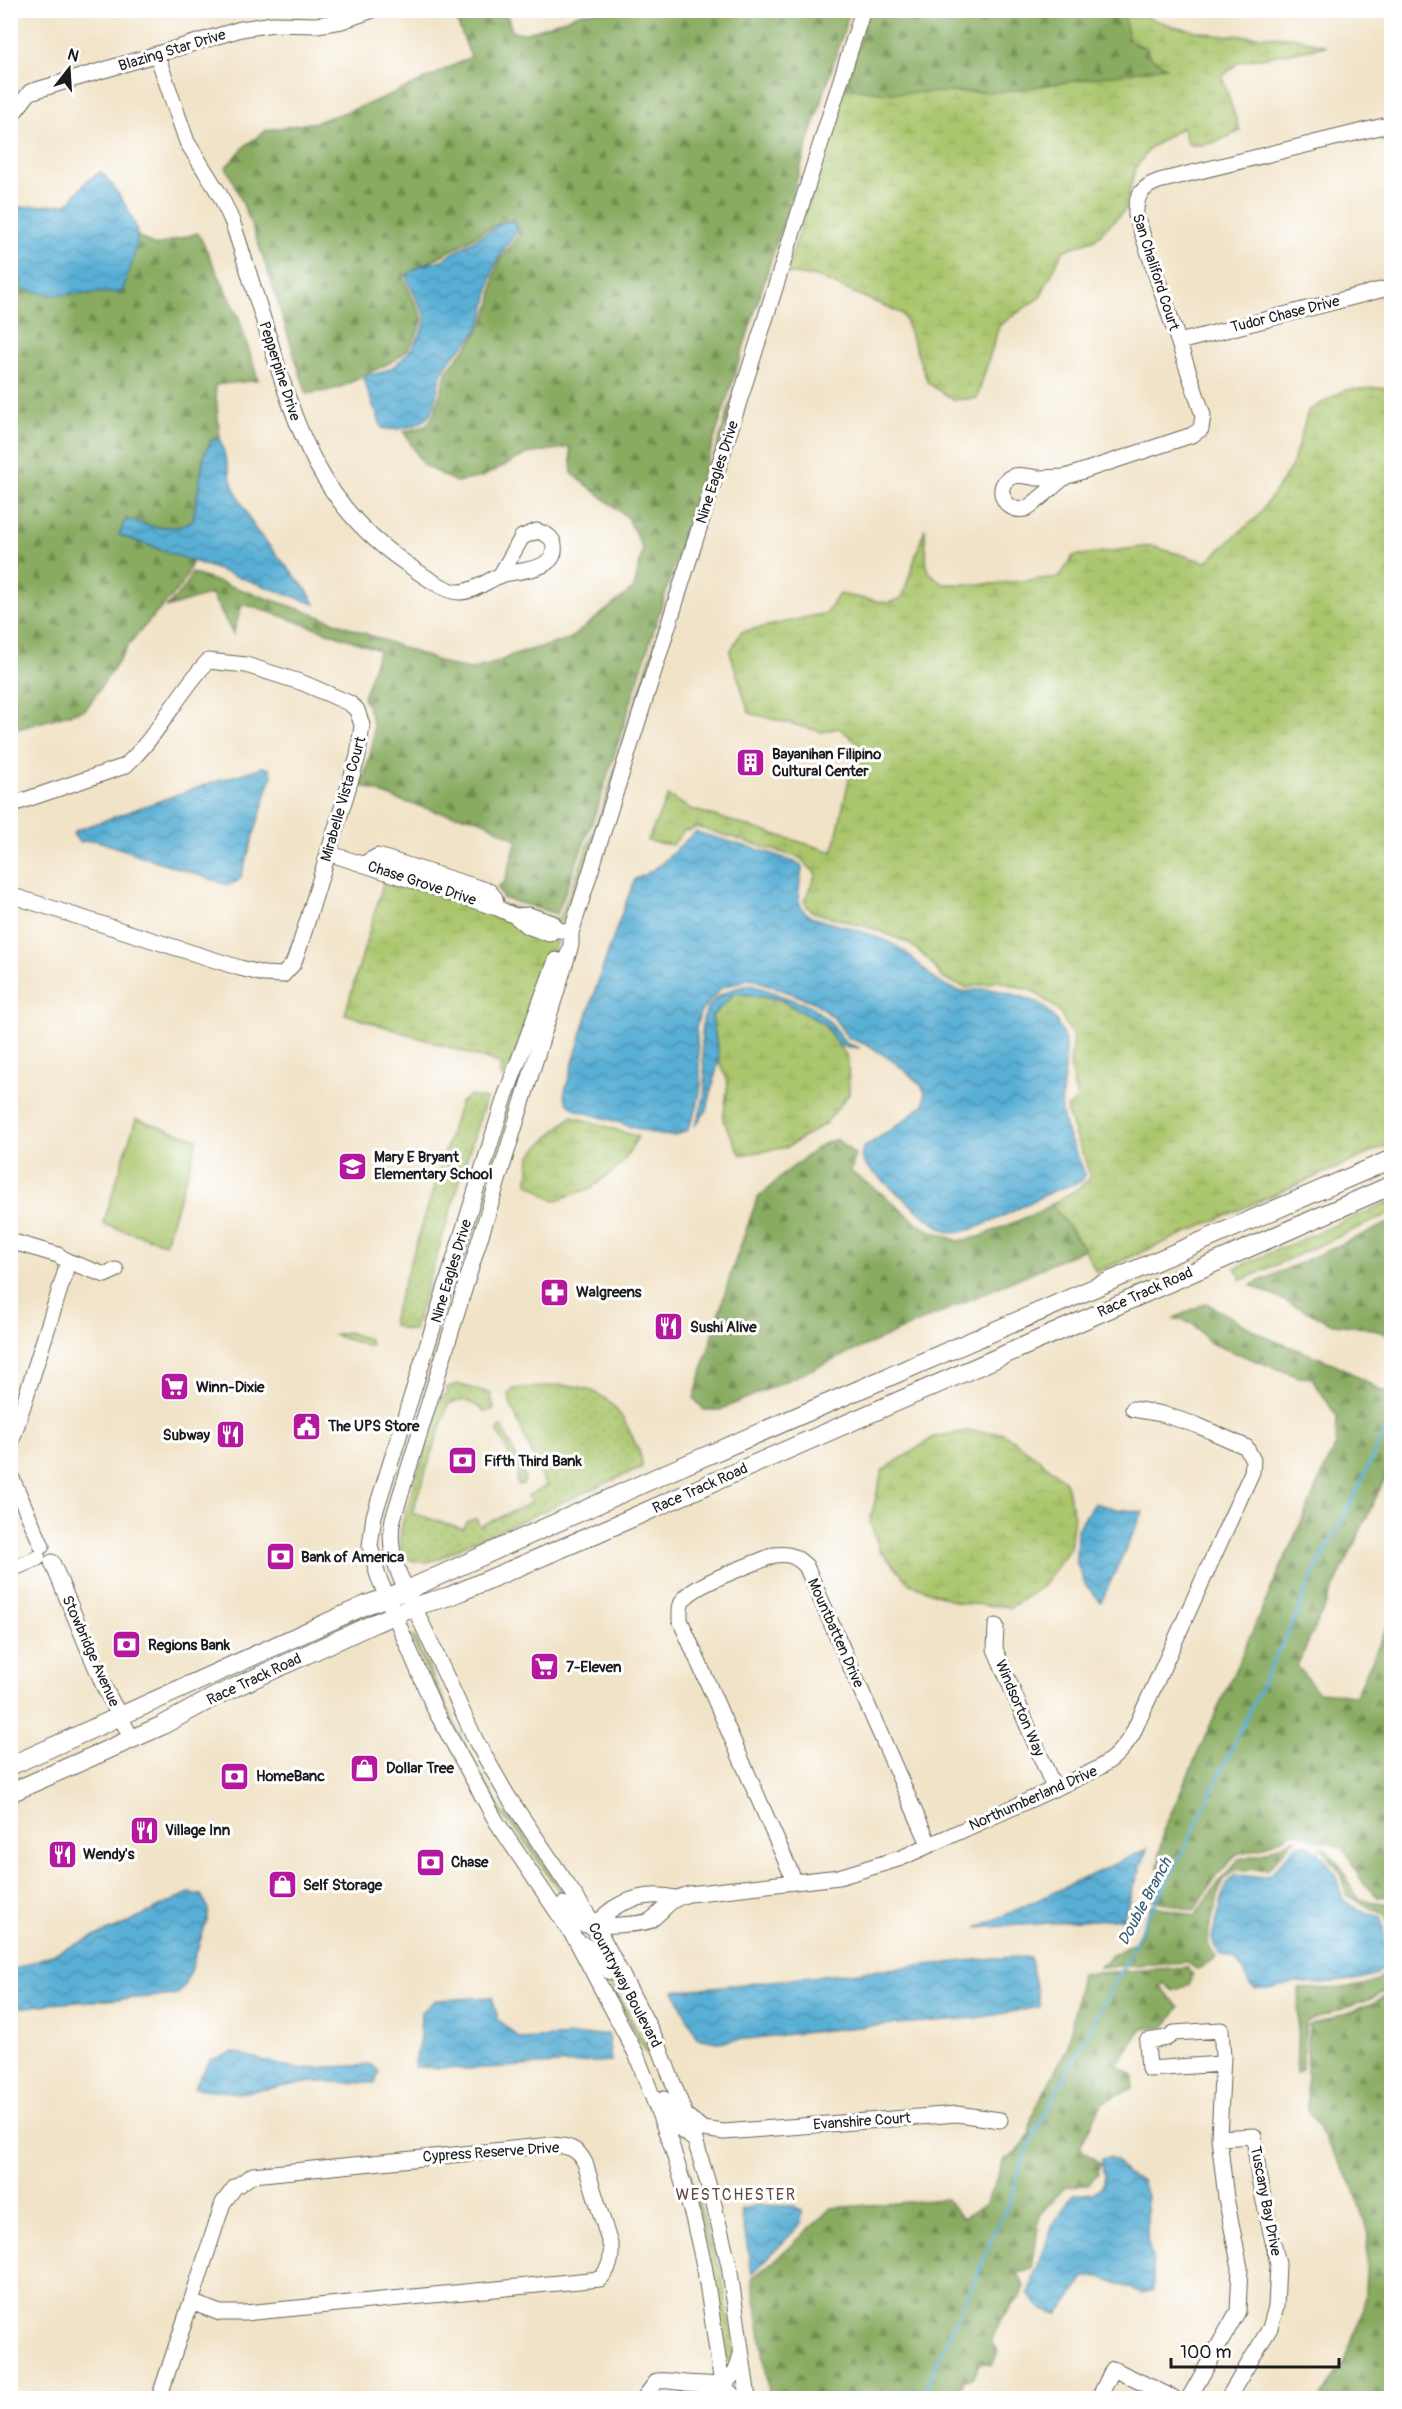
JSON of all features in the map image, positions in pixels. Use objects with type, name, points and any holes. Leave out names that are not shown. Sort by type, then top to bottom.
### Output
[{"type":"main road","name":"Race Track Road","points":[[10,1793],[132,1739],[216,1696],[394,1615],[411,1598],[662,1475],[1392,1159]]},
{"type":"main road","name":"Race Track Road","points":[[10,1766],[386,1597],[450,1596],[1392,1185]]},
{"type":"main road","points":[[1200,1242],[1212,1263]]},
{"type":"main road","points":[[595,1534],[595,1527],[601,1516],[644,1494],[662,1475],[700,1487]]},
{"type":"street","name":"Blazing Star Drive","points":[[16,110],[30,92],[241,29],[273,24],[317,24],[342,21],[373,10]]},
{"type":"street","name":"Nine Eagles Drive","points":[[394,1615],[370,1546],[374,1516],[505,1097],[564,940],[564,931],[863,10]]},
{"type":"street","name":"Pepperpine Drive","points":[[157,55],[187,142],[220,195],[232,220],[294,420],[332,493],[375,541],[410,567],[448,589],[459,592],[471,590],[500,576]]},
{"type":"street","name":"San Chaliford Court","points":[[1065,477],[1192,435],[1201,429],[1203,415],[1136,215],[1135,205],[1139,194],[1148,185],[1159,181],[1392,124]]},
{"type":"street","name":"Tudor Chase Drive","points":[[1179,342],[1392,287]]},
{"type":"street","name":"Mirabelle Vista Court","points":[[10,805],[125,766],[138,755],[194,675],[208,661],[234,662],[303,683],[339,697],[357,710],[363,733],[358,756],[293,964],[283,975],[264,974],[240,968],[10,895]]},
{"type":"street","name":"Chase Grove Drive","points":[[328,853],[363,864],[378,856],[489,891],[495,898],[496,908],[514,916],[527,926],[549,934],[564,931]]},
{"type":"street","name":"Nine Eagles Drive","points":[[411,1598],[391,1550],[391,1531],[571,945],[564,931]]},
{"type":"street","points":[[505,1097],[521,1103]]},
{"type":"street","points":[[10,1241],[58,1255],[67,1261],[111,1273]]},
{"type":"street","points":[[10,1447],[67,1261]]},
{"type":"street","name":"Northumberland Drive","points":[[576,1940],[598,1926],[605,1915],[624,1903],[661,1894],[675,1898],[689,1894],[839,1877],[901,1858],[1107,1765],[1122,1751],[1132,1735],[1252,1473],[1253,1460],[1246,1447],[1162,1414],[1133,1409]]},
{"type":"street","name":"Stowbridge Avenue","points":[[10,1473],[44,1556],[105,1689],[132,1739]]},
{"type":"street","name":"Mountbatten Drive","points":[[795,1882],[680,1620],[680,1606],[686,1596],[706,1584],[774,1555],[786,1553],[798,1557],[806,1566],[929,1844]]},
{"type":"street","points":[[10,1570],[44,1556]]},
{"type":"street","name":"Countryway Boulevard","points":[[411,1598],[477,1741],[507,1795],[598,1926],[667,2067],[695,2140],[729,2265],[748,2398]]},
{"type":"street","name":"Countryway Boulevard","points":[[394,1615],[435,1710],[493,1816],[576,1940],[630,2041],[678,2165],[705,2270],[723,2392]]},
{"type":"street","name":"Windsorton Way","points":[[996,1626],[995,1649],[1054,1788]]},
{"type":"street","points":[[493,1816],[515,1836],[575,1920],[586,1926],[644,1924],[651,1921],[675,1898]]},
{"type":"street","points":[[576,1940],[599,1954],[641,2030],[667,2067]]},
{"type":"street","points":[[1189,2398],[1238,2311],[1240,2268],[1226,2198],[1219,2138],[1223,2056],[1221,2030],[1174,2033],[1167,2038],[1147,2041],[1149,2069],[1221,2064]]},
{"type":"street","points":[[630,2041],[648,2063],[674,2122],[684,2133],[695,2140],[682,2151],[678,2165]]},
{"type":"street","name":"Evanshire Court","points":[[695,2140],[722,2132],[957,2114],[1000,2120]]},
{"type":"street","name":"Evanshire Court","points":[[686,2115],[703,2129],[722,2132]]},
{"type":"street","points":[[703,2168],[706,2146],[713,2137],[722,2132]]},
{"type":"street","name":"Tuscany Bay Drive","points":[[1219,2138],[1254,2136],[1259,2179],[1278,2264],[1276,2307],[1270,2328],[1228,2398]]},
{"type":"street","name":"Cypress Reserve Drive","points":[[159,2398],[191,2302],[224,2203],[235,2187],[253,2175],[565,2146],[581,2155],[585,2163],[611,2247],[612,2257],[608,2270],[600,2279],[589,2281],[245,2313],[220,2313],[191,2302]]},
{"type":"street","points":[[705,2394],[714,2369],[717,2350]]},
{"type":"street","points":[[723,2392],[734,2375],[741,2351]]},
{"type":"street","points":[[1099,2398],[1113,2369],[1174,2398]]},
{"type":"street","points":[[644,2398],[657,2382],[705,2394],[723,2392],[735,2398]]},
{"type":"green space","points":[[621,10],[850,11],[598,806],[557,914],[503,898],[497,887],[505,882],[517,840],[479,819],[438,812],[361,785],[373,741],[372,720],[363,698],[379,650],[255,607],[242,605],[233,634],[211,594],[166,608],[186,586],[191,573],[311,613],[449,665],[472,669],[496,663],[514,654],[568,640],[634,588],[643,549],[627,517],[572,473],[570,447],[527,454],[482,477],[456,482],[423,465],[404,432],[426,426],[434,415],[447,370],[482,325],[491,304],[494,277],[500,259],[519,235],[515,220],[491,227],[403,278],[423,318],[415,339],[404,353],[390,363],[344,386],[307,394],[261,250],[226,167],[246,145],[267,130],[316,122],[363,106],[471,57],[456,19],[459,11],[506,11],[512,32],[527,33],[582,13]]},
{"type":"green space","points":[[869,11],[1127,11],[1125,19],[1136,45],[1145,47],[1150,56],[1167,67],[1003,92],[885,93],[845,87]]},
{"type":"green space","points":[[1127,11],[1173,26],[1217,35],[1292,37],[1326,46],[1239,62],[1222,77],[1240,131],[1214,142],[1194,145],[1188,144],[1182,127],[1150,148],[1135,169],[1125,210],[1095,239],[1063,251],[1040,297],[999,326],[977,398],[953,400],[928,383],[903,314],[817,277],[786,273],[845,87],[885,93],[1003,92],[1166,67],[1150,56],[1145,47],[1129,41],[1125,19]]},
{"type":"green space","points":[[198,233],[238,315],[258,380],[215,385],[220,438],[211,440],[204,456],[193,520],[180,527],[153,527],[126,519],[119,535],[193,561],[182,585],[133,639],[86,709],[11,731],[10,256],[25,290],[122,292],[138,236],[155,246]]},
{"type":"green space","points":[[1391,387],[1391,1144],[1096,1272],[1084,1248],[1052,1204],[1078,1189],[1090,1178],[1067,1107],[1077,1100],[1070,1066],[1073,1037],[1059,1011],[1033,991],[998,981],[966,988],[942,978],[930,961],[909,943],[877,930],[813,912],[804,901],[816,874],[800,858],[697,827],[689,831],[685,830],[672,845],[647,841],[668,796],[691,809],[833,852],[849,779],[864,748],[839,728],[822,732],[749,713],[730,652],[741,632],[826,613],[839,594],[888,603],[902,598],[925,528],[927,570],[943,584],[992,584],[1060,577],[1073,556],[1151,546],[1206,562],[1258,516],[1292,466],[1308,411],[1345,390]]},
{"type":"green space","points":[[735,389],[736,393],[567,927],[558,938],[505,1080],[500,1073],[501,1066],[498,1063],[345,1014],[386,874],[558,919],[561,916],[603,807]]},
{"type":"green space","points":[[735,993],[780,1000],[824,1024],[848,1058],[849,1094],[826,1123],[788,1147],[741,1155],[723,1120],[728,1083],[719,1059],[712,1016]]},
{"type":"green space","points":[[469,1096],[486,1099],[463,1170],[441,1164],[460,1103]]},
{"type":"green space","points":[[572,1116],[638,1137],[620,1166],[591,1188],[554,1201],[528,1183],[530,1156]]},
{"type":"green space","points":[[136,1119],[198,1139],[165,1243],[103,1224]]},
{"type":"green space","points":[[836,1139],[855,1154],[851,1172],[923,1227],[958,1241],[979,1237],[1041,1211],[1052,1204],[1085,1249],[720,1410],[704,1410],[694,1398],[731,1273],[757,1199],[785,1173],[821,1145]]},
{"type":"green space","points":[[440,1169],[461,1177],[414,1330],[406,1330],[393,1325],[393,1317]]},
{"type":"green space","points":[[1391,1201],[1391,1213],[1242,1280],[1235,1268]]},
{"type":"green space","points":[[1391,1222],[1391,1335],[1363,1327],[1333,1324],[1251,1285]]},
{"type":"green space","points":[[1206,1303],[1267,1338],[1335,1364],[1382,1391],[1391,1392],[1391,1465],[1297,1666],[1318,1692],[1356,1695],[1391,1619],[1391,1896],[1378,1897],[1362,1881],[1344,1848],[1294,1832],[1261,1848],[1237,1854],[1215,1878],[1194,1911],[1154,1900],[1163,1831],[1336,1444],[1337,1417],[1312,1378],[1299,1377],[1210,1343],[1193,1324],[1174,1318]]},
{"type":"green space","points":[[347,1332],[369,1339],[371,1344],[368,1346],[333,1335]]},
{"type":"green space","points":[[457,1384],[490,1393],[494,1409],[485,1412],[464,1400],[448,1404],[412,1513],[463,1529],[466,1522],[476,1519],[480,1526],[531,1503],[527,1496],[546,1486],[510,1403],[509,1393],[514,1389],[569,1386],[584,1388],[598,1394],[610,1403],[622,1417],[639,1451],[642,1467],[477,1539],[443,1557],[420,1562],[410,1559],[401,1550],[402,1524],[442,1395],[447,1395],[446,1388]]},
{"type":"green space","points":[[500,1427],[503,1428],[525,1477],[523,1484],[519,1485],[516,1481],[518,1473],[498,1432]]},
{"type":"green space","points":[[967,1431],[1003,1433],[1035,1456],[1065,1481],[1074,1516],[1070,1548],[1043,1586],[1011,1607],[959,1603],[909,1583],[879,1549],[870,1522],[882,1471],[934,1437]]},
{"type":"green space","points":[[413,1635],[474,1764],[502,1811],[524,1834],[574,1908],[572,1910],[518,1832],[500,1814],[468,1758],[415,1646]]},
{"type":"green space","points":[[1294,1838],[1297,1839],[1292,1841],[1268,1869],[1235,1870],[1222,1881],[1207,1938],[1210,1949],[1216,1957],[1197,1970],[1187,1962],[1100,1967],[1112,1955],[1138,1941],[1151,1905],[1195,1916],[1219,1882],[1239,1859],[1262,1854]]},
{"type":"green space","points":[[1321,1847],[1325,1848],[1341,1867],[1359,1900],[1391,1904],[1391,1953],[1390,1927],[1384,1914],[1348,1897],[1341,1873]]},
{"type":"green space","points":[[1391,1957],[1391,1988],[1373,1998],[1306,2022],[1302,2069],[1296,2073],[1299,1988],[1341,1988],[1373,1982],[1384,1974]]},
{"type":"green space","points":[[602,1964],[659,2066],[670,2091],[674,2111],[656,2067],[599,1965]]},
{"type":"green space","points":[[1187,1967],[1193,1975],[1189,1985],[1173,1991],[1164,1983],[1161,1988],[1179,2007],[1165,2027],[1141,2029],[1117,2065],[1134,2076],[1133,2088],[1103,2102],[1080,2147],[1100,2164],[1098,2173],[1088,2185],[1066,2186],[1040,2214],[1032,2269],[1018,2273],[1024,2285],[1020,2297],[1001,2319],[991,2342],[998,2351],[992,2365],[981,2363],[973,2378],[964,2380],[956,2398],[898,2398],[893,2389],[863,2398],[770,2398],[752,2278],[786,2251],[831,2208],[946,2199],[963,2218],[986,2204],[1004,2160],[1020,2149],[1029,2135],[1032,2116],[1068,2046],[1081,1974]]},
{"type":"green space","points":[[1391,1994],[1391,2398],[1321,2398],[1343,2363],[1364,2308],[1368,2234],[1353,2185],[1307,2109],[1309,2025],[1351,2012]]},
{"type":"green space","points":[[688,2164],[711,2245],[721,2270],[735,2360],[726,2361],[709,2254],[685,2165]]},
{"type":"water","points":[[101,172],[124,202],[136,230],[135,250],[122,292],[52,295],[24,290],[11,256],[11,208],[67,204],[88,180]]},
{"type":"water","points":[[504,222],[515,223],[516,234],[504,249],[495,266],[482,321],[475,333],[444,369],[431,414],[418,424],[405,428],[391,430],[382,428],[363,379],[368,374],[378,373],[397,363],[406,356],[419,337],[426,317],[407,280],[409,273],[423,265],[442,260]]},
{"type":"water","points":[[220,438],[233,486],[255,529],[308,592],[315,604],[119,535],[126,519],[153,527],[180,527],[193,520],[204,456],[211,440]]},
{"type":"water","points":[[263,767],[270,769],[272,775],[241,877],[228,885],[95,840],[79,842],[73,834],[77,830]]},
{"type":"water","points":[[696,832],[800,864],[802,867],[799,901],[805,912],[811,917],[891,943],[907,953],[940,983],[964,992],[984,989],[998,991],[1026,998],[1046,1009],[1056,1021],[1064,1040],[1066,1060],[1062,1091],[1063,1119],[1085,1175],[1082,1181],[1051,1192],[971,1230],[949,1232],[941,1228],[866,1166],[861,1157],[863,1148],[898,1125],[924,1104],[925,1092],[920,1084],[897,1064],[870,1046],[848,1038],[834,1018],[814,1002],[750,978],[721,988],[700,1013],[696,1028],[701,1085],[697,1108],[687,1131],[674,1136],[659,1135],[577,1110],[568,1104],[564,1095],[580,1040],[635,879],[661,864]]},
{"type":"water","points":[[750,984],[812,1007],[830,1022],[845,1043],[860,1048],[839,1046],[824,1024],[781,1000],[735,993],[712,1016],[719,1059],[707,1110],[695,1126],[705,1091],[701,1035],[706,1012],[724,993]]},
{"type":"water","points":[[1094,1503],[1116,1509],[1143,1512],[1101,1602],[1085,1584],[1076,1561],[1077,1529]]},
{"type":"water","points":[[1305,1844],[1319,1852],[1337,1876],[1344,1901],[1380,1917],[1387,1956],[1377,1974],[1360,1979],[1315,1984],[1296,1982],[1270,1989],[1255,1989],[1249,1984],[1245,1973],[1235,1960],[1220,1954],[1212,1938],[1226,1884],[1235,1875],[1257,1877],[1270,1875],[1296,1845]]},
{"type":"water","points":[[1147,1849],[1123,1918],[977,1928]]},
{"type":"water","points":[[189,1893],[201,1895],[209,1909],[185,1986],[177,1995],[11,2009],[11,1971],[116,1928]]},
{"type":"water","points":[[1030,1957],[1040,2007],[976,2018],[858,2027],[718,2042],[697,2038],[674,1991],[994,1958]]},
{"type":"water","points":[[492,1997],[498,2019],[520,2039],[608,2034],[611,2061],[468,2069],[414,2067],[420,2038],[421,2012],[436,2000]]},
{"type":"water","points":[[233,2052],[294,2069],[371,2065],[379,2071],[375,2083],[313,2082],[239,2093],[194,2088],[210,2060]]},
{"type":"water","points":[[1109,2157],[1116,2160],[1127,2175],[1142,2180],[1147,2197],[1147,2239],[1153,2262],[1153,2290],[1142,2293],[1102,2277],[1084,2277],[1058,2314],[1041,2308],[1028,2294],[1052,2227],[1073,2195],[1092,2193],[1102,2186],[1104,2175],[1101,2159]]},
{"type":"water","points":[[757,2205],[794,2206],[802,2211],[801,2224],[752,2274],[741,2210]]},
{"type":"waterway","name":"Double Branch","points":[[921,2398],[1010,2201],[1022,2162],[1041,2121],[1183,1852],[1297,1615],[1309,1583],[1354,1497],[1392,1415]]},
{"type":"place","name":"Bayanihan Filipino Cultural Center","points":[[751,763]]},
{"type":"place","name":"Mary E Bryant Elementary School","points":[[353,1166]]},
{"type":"place","name":"Walgreens","points":[[555,1292]]},
{"type":"place","name":"Sushi Alive","points":[[669,1327]]},
{"type":"place","name":"Winn-Dixie","points":[[175,1387]]},
{"type":"place","name":"The UPS Store","points":[[307,1426]]},
{"type":"place","name":"Subway","points":[[231,1435]]},
{"type":"place","name":"Fifth Third Bank","points":[[463,1461]]},
{"type":"place","name":"Bank of America","points":[[280,1557]]},
{"type":"place","name":"Regions Bank","points":[[127,1645]]},
{"type":"place","name":"7-Eleven","points":[[545,1667]]},
{"type":"place","name":"Dollar Tree","points":[[365,1768]]},
{"type":"place","name":"HomeBanc","points":[[235,1776]]},
{"type":"place","name":"Village Inn","points":[[144,1830]]},
{"type":"place","name":"Wendy's","points":[[62,1854]]},
{"type":"place","name":"Chase","points":[[430,1862]]},
{"type":"place","name":"Self Storage","points":[[282,1885]]},
{"type":"district","name":"WESTCHESTER","points":[[736,2194]]}]
